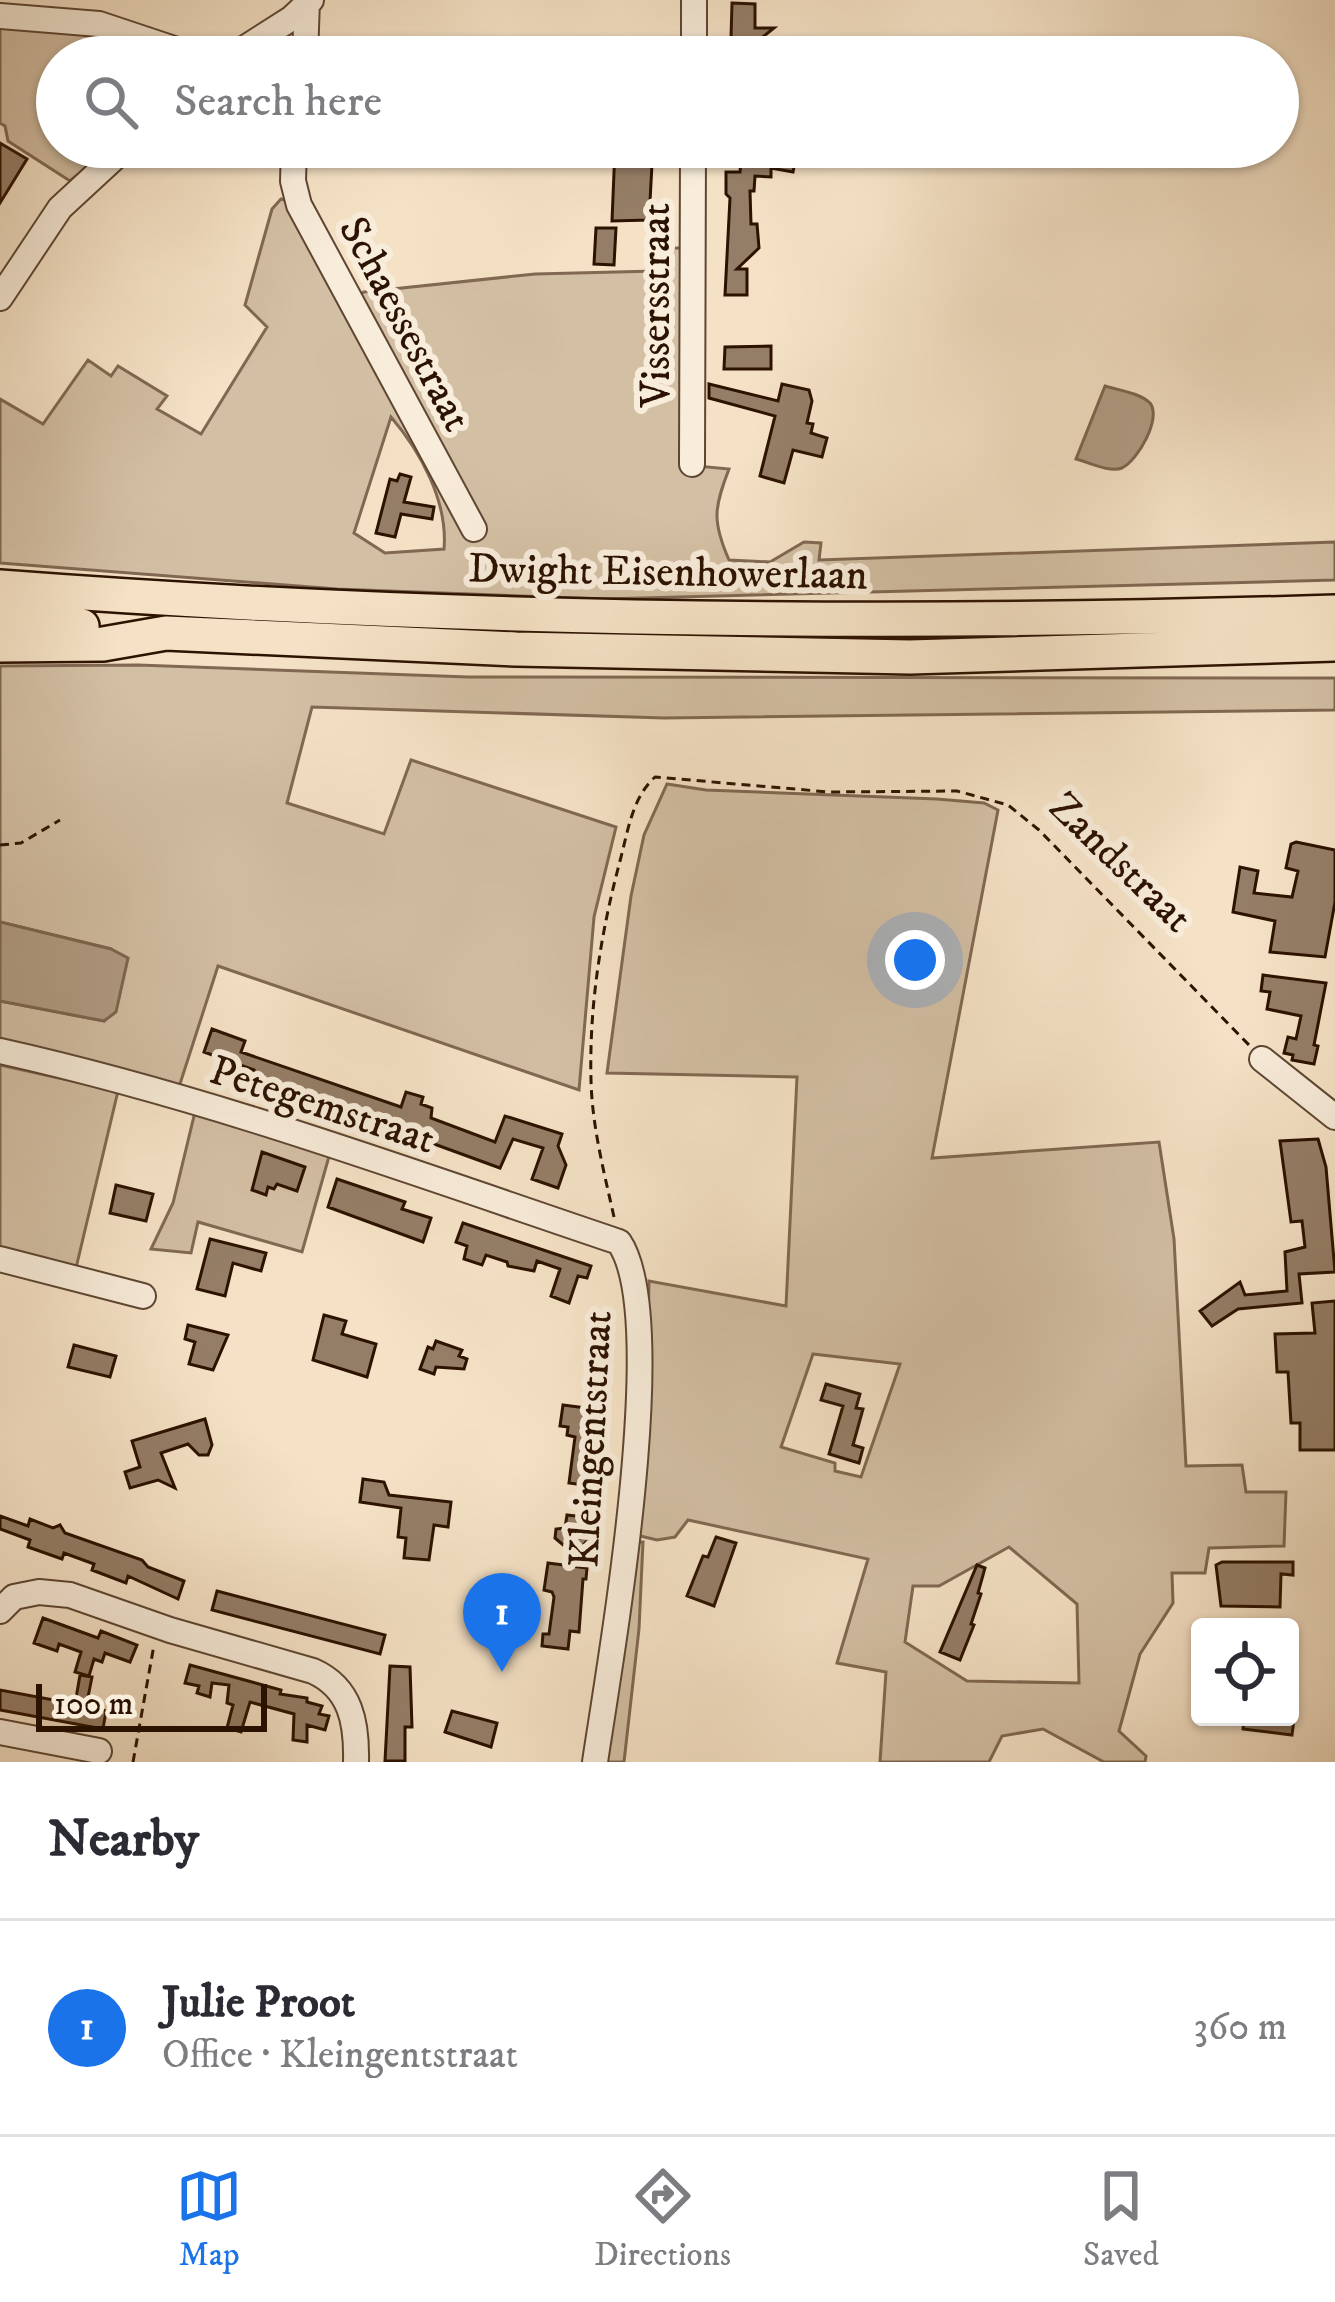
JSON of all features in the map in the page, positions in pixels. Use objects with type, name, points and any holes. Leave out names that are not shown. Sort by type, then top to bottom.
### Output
[{"type":"highway","name":"Dwight Eisenhowerlaan","points":[[0,586],[364,610],[1066,620],[1335,612]]},
{"type":"highway","points":[[0,618],[166,633]]},
{"type":"highway","name":"Dwight Eisenhowerlaan","points":[[166,633],[515,649],[910,657],[1335,644]]},
{"type":"highway","points":[[0,645],[103,644],[166,633]]},
{"type":"highway","points":[[1230,647],[1267,660],[1335,661]]},
{"type":"street","points":[[694,0],[694,36]]},
{"type":"street","points":[[260,36],[308,2]]},
{"type":"street","points":[[306,36],[308,2]]},
{"type":"street","points":[[0,16],[99,24],[135,36]]},
{"type":"street","points":[[0,298],[60,208],[103,168]]},
{"type":"street","name":"Schaessestraat","points":[[293,168],[299,205],[474,529]]},
{"type":"street","name":"Vissersstraat","points":[[692,464],[693,168]]},
{"type":"street","name":"Petegemstraat","points":[[0,1051],[92,1071],[314,1138],[619,1242]]},
{"type":"street","points":[[1262,1059],[1335,1118]]},
{"type":"street","name":"Kleingentstraat","points":[[596,1762],[633,1477],[640,1382],[635,1277],[619,1242]]},
{"type":"street","points":[[0,1259],[142,1296]]},
{"type":"street","points":[[0,1611],[14,1597],[39,1592],[70,1595],[333,1680],[351,1709],[356,1762]]},
{"type":"street","points":[[0,1732],[99,1751]]},
{"type":"path","name":"Zandstraat","points":[[619,1242],[591,1082],[598,965],[634,806],[655,778],[829,792],[957,791],[1007,805],[1039,830],[1262,1059]]},
{"type":"path","points":[[0,844],[21,843],[60,820]]},
{"type":"path","points":[[133,1762],[157,1626]]},
{"type":"shaded area","points":[[0,22],[102,36],[36,36],[36,159],[8,141],[0,123]]},
{"type":"shaded area","points":[[50,168],[86,168],[70,181]]},
{"type":"shaded area","points":[[281,199],[288,201],[343,303],[364,292],[535,274],[656,271],[665,251],[686,249],[686,465],[729,469],[717,515],[729,560],[770,562],[804,542],[821,543],[819,560],[1335,542],[1335,580],[603,599],[337,589],[0,563],[0,399],[43,424],[88,360],[111,376],[118,366],[167,396],[157,409],[201,434],[267,327],[245,305],[272,209]],"holes":[[[391,417],[437,496],[444,549],[385,553],[354,533]]]},
{"type":"shaded area","points":[[1105,386],[1141,397],[1153,410],[1141,448],[1117,469],[1076,459]]},
{"type":"shaded area","points":[[138,665],[468,677],[1335,678],[1335,710],[664,718],[312,707],[287,803],[384,834],[411,760],[616,827],[594,917],[579,1090],[218,966],[179,1087],[0,1042],[0,1001],[104,1021],[111,949],[0,922],[0,666]]},
{"type":"shaded area","points":[[667,784],[706,790],[937,799],[984,803],[998,810],[932,1158],[1159,1142],[1174,1239],[1186,1466],[1242,1465],[1246,1492],[1286,1492],[1284,1546],[1209,1548],[1205,1573],[1172,1573],[1173,1603],[1140,1654],[1119,1731],[1146,1756],[1145,1762],[1104,1762],[1043,1729],[1002,1736],[989,1762],[880,1762],[886,1672],[837,1663],[868,1559],[688,1520],[675,1537],[657,1540],[632,1534],[647,1385],[649,1281],[786,1306],[797,1077],[607,1073],[644,835]],"holes":[[[813,1354],[900,1364],[861,1477],[835,1471],[835,1463],[781,1447]],[[1009,1547],[1077,1604],[1079,1683],[967,1681],[905,1642],[913,1586],[939,1586]]]},
{"type":"shaded area","points":[[0,922],[111,949],[128,958],[116,1012],[104,1021],[0,1001]]},
{"type":"shaded area","points":[[0,1065],[118,1091],[76,1268],[0,1248]]},
{"type":"shaded area","points":[[195,1112],[330,1153],[302,1252],[198,1222],[191,1253],[151,1249],[173,1203]]},
{"type":"shaded area","points":[[634,1542],[643,1542],[624,1762],[601,1762]]},
{"type":"building","points":[[732,3],[755,4],[755,28],[774,28],[764,36],[731,36]]},
{"type":"building","points":[[0,143],[27,159],[0,203]]},
{"type":"building","points":[[614,168],[652,168],[649,220],[612,221]]},
{"type":"building","points":[[740,168],[771,168],[771,177],[755,176],[754,191],[750,191],[751,224],[757,224],[759,248],[737,269],[747,269],[747,295],[725,295],[730,198],[726,172],[740,172]]},
{"type":"building","points":[[596,228],[616,228],[614,265],[594,264]]},
{"type":"building","points":[[771,346],[771,369],[724,369],[725,347]]},
{"type":"building","points":[[709,384],[778,401],[782,384],[809,390],[812,401],[807,423],[813,424],[811,433],[827,438],[822,457],[793,450],[784,483],[760,476],[775,416],[709,398]]},
{"type":"building","points":[[400,474],[411,477],[404,502],[434,507],[432,519],[401,514],[395,537],[376,533],[390,479],[397,481]]},
{"type":"building","points":[[1291,844],[1335,850],[1335,902],[1325,957],[1270,952],[1275,921],[1233,912],[1240,867],[1258,871],[1254,893],[1292,897],[1298,871],[1286,868]]},
{"type":"building","points":[[1263,975],[1326,983],[1314,1064],[1292,1060],[1293,1055],[1284,1053],[1288,1037],[1296,1039],[1301,1016],[1267,1009],[1270,992],[1261,991]]},
{"type":"building","points":[[212,1029],[245,1041],[241,1052],[401,1107],[406,1092],[423,1097],[421,1104],[432,1108],[431,1118],[495,1142],[505,1116],[562,1134],[558,1146],[566,1165],[558,1188],[532,1179],[543,1148],[513,1139],[500,1168],[330,1106],[273,1091],[251,1080],[254,1070],[204,1052]]},
{"type":"building","points":[[1318,1139],[1326,1167],[1335,1272],[1299,1274],[1302,1303],[1238,1309],[1212,1326],[1200,1311],[1240,1282],[1245,1295],[1287,1291],[1285,1252],[1305,1247],[1302,1221],[1291,1222],[1280,1141]]},
{"type":"building","points":[[262,1152],[305,1167],[297,1191],[277,1184],[274,1189],[268,1187],[266,1195],[252,1190]]},
{"type":"building","points":[[337,1179],[405,1202],[402,1209],[431,1218],[423,1242],[328,1207]]},
{"type":"building","points":[[116,1185],[153,1194],[146,1221],[110,1213]]},
{"type":"building","points":[[463,1223],[591,1266],[587,1278],[578,1276],[569,1303],[551,1296],[560,1269],[537,1261],[534,1271],[486,1255],[482,1265],[464,1259],[467,1246],[456,1242]]},
{"type":"building","points":[[210,1239],[266,1253],[261,1271],[233,1263],[225,1296],[197,1289]]},
{"type":"building","points":[[1335,1301],[1335,1450],[1300,1450],[1300,1423],[1291,1423],[1288,1372],[1277,1372],[1275,1334],[1315,1333],[1312,1303]]},
{"type":"building","points":[[324,1315],[346,1321],[342,1334],[376,1344],[367,1377],[313,1360]]},
{"type":"building","points":[[188,1325],[228,1335],[213,1370],[189,1364],[195,1342],[185,1339]]},
{"type":"building","points":[[436,1341],[462,1350],[459,1356],[467,1359],[464,1369],[436,1367],[434,1374],[420,1369],[428,1347],[433,1349]]},
{"type":"building","points":[[74,1345],[116,1356],[110,1377],[68,1367]]},
{"type":"building","points":[[826,1384],[860,1394],[856,1408],[863,1409],[853,1445],[863,1448],[859,1463],[829,1454],[843,1406],[821,1400]]},
{"type":"building","points":[[563,1405],[602,1410],[595,1457],[603,1458],[599,1487],[569,1483],[575,1437],[567,1435],[568,1427],[560,1426]]},
{"type":"building","points":[[205,1419],[212,1445],[208,1455],[199,1455],[188,1444],[161,1453],[175,1488],[158,1480],[130,1488],[125,1472],[140,1467],[132,1441]]},
{"type":"building","points":[[363,1479],[384,1482],[389,1495],[451,1502],[448,1527],[434,1525],[429,1560],[404,1558],[406,1538],[398,1537],[401,1508],[360,1502]]},
{"type":"building","points":[[567,1515],[594,1518],[591,1543],[586,1542],[575,1555],[555,1538],[556,1529],[565,1528]]},
{"type":"building","points":[[0,1516],[28,1526],[30,1519],[53,1528],[60,1525],[65,1533],[142,1560],[184,1581],[178,1599],[128,1576],[126,1583],[92,1570],[94,1564],[64,1553],[62,1559],[28,1547],[30,1540],[0,1529]]},
{"type":"building","points":[[716,1537],[736,1543],[714,1606],[687,1596]]},
{"type":"building","points":[[1293,1562],[1293,1575],[1281,1574],[1280,1607],[1221,1606],[1216,1565]]},
{"type":"building","points":[[548,1563],[587,1568],[579,1632],[570,1631],[568,1649],[542,1646],[543,1634],[549,1634],[554,1597],[544,1590]]},
{"type":"building","points":[[977,1565],[985,1568],[981,1594],[960,1660],[940,1652]]},
{"type":"building","points":[[217,1591],[385,1635],[380,1654],[212,1610]]},
{"type":"building","points":[[43,1618],[98,1638],[101,1631],[137,1645],[130,1662],[105,1653],[102,1662],[94,1659],[89,1676],[75,1672],[81,1652],[59,1644],[57,1651],[34,1643]]},
{"type":"building","points":[[190,1665],[307,1698],[322,1706],[319,1714],[329,1716],[325,1730],[307,1725],[307,1742],[293,1740],[294,1714],[250,1702],[241,1732],[227,1728],[233,1705],[227,1703],[229,1685],[212,1683],[210,1697],[197,1693],[199,1686],[185,1683]]},
{"type":"building","points":[[390,1666],[410,1667],[412,1727],[405,1727],[405,1761],[385,1761]]},
{"type":"building","points":[[80,1675],[92,1677],[86,1707],[106,1711],[103,1729],[0,1710],[0,1690],[75,1704]]},
{"type":"building","points":[[452,1711],[497,1723],[491,1747],[445,1732]]},
{"type":"building","points":[[1243,1726],[1293,1726],[1292,1735]]},
{"type":"place","name":"Julie Proot","points":[[502,1672]]}]
